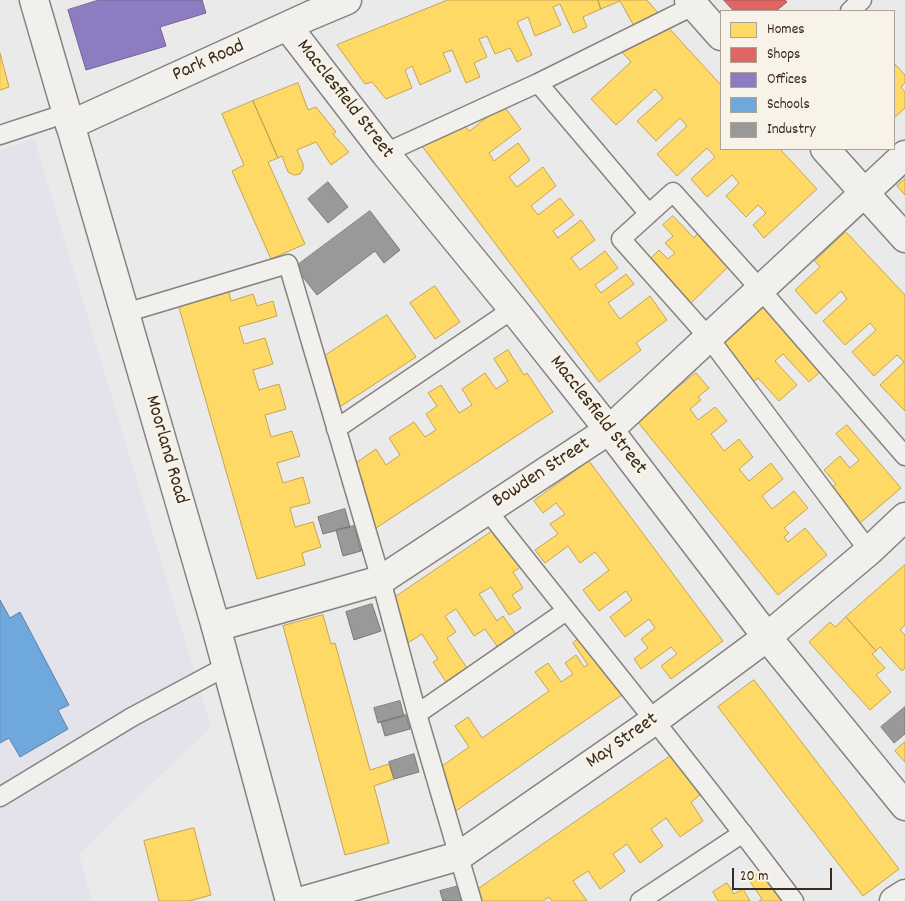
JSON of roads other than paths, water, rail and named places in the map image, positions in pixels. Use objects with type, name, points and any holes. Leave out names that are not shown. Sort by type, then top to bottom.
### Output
[{"type":"street","name":"Moorland Road","points":[[34,0],[216,626],[290,901]]},
{"type":"street","name":"Park Road","points":[[69,119],[288,27],[347,0]]},
{"type":"street","points":[[691,3],[720,35]]},
{"type":"street","name":"Macclesfield Street","points":[[288,27],[385,153],[513,308],[609,430],[767,637],[905,806]]},
{"type":"street","points":[[826,150],[905,238]]},
{"type":"street","name":"Bowden Street","points":[[216,626],[381,580],[609,430],[905,155]]},
{"type":"street","name":"May Street","points":[[303,901],[459,856],[655,720],[767,637],[869,551],[905,517]]},
{"type":"street","points":[[894,901],[905,894]]},
{"type":"lane","points":[[851,10],[862,0]]},
{"type":"lane","points":[[385,153],[538,83],[691,3]]},
{"type":"lane","points":[[538,83],[648,214]]},
{"type":"lane","points":[[0,135],[69,119]]},
{"type":"lane","points":[[869,551],[710,338],[621,239],[673,192],[905,456]]},
{"type":"lane","points":[[125,313],[288,264],[381,580],[417,714],[472,901]]},
{"type":"lane","points":[[336,429],[513,308]]},
{"type":"lane","points":[[487,510],[655,720],[794,901]]},
{"type":"lane","points":[[417,714],[566,611]]},
{"type":"lane","points":[[0,797],[132,717],[227,666]]},
{"type":"lane","points":[[640,901],[743,833]]}]
